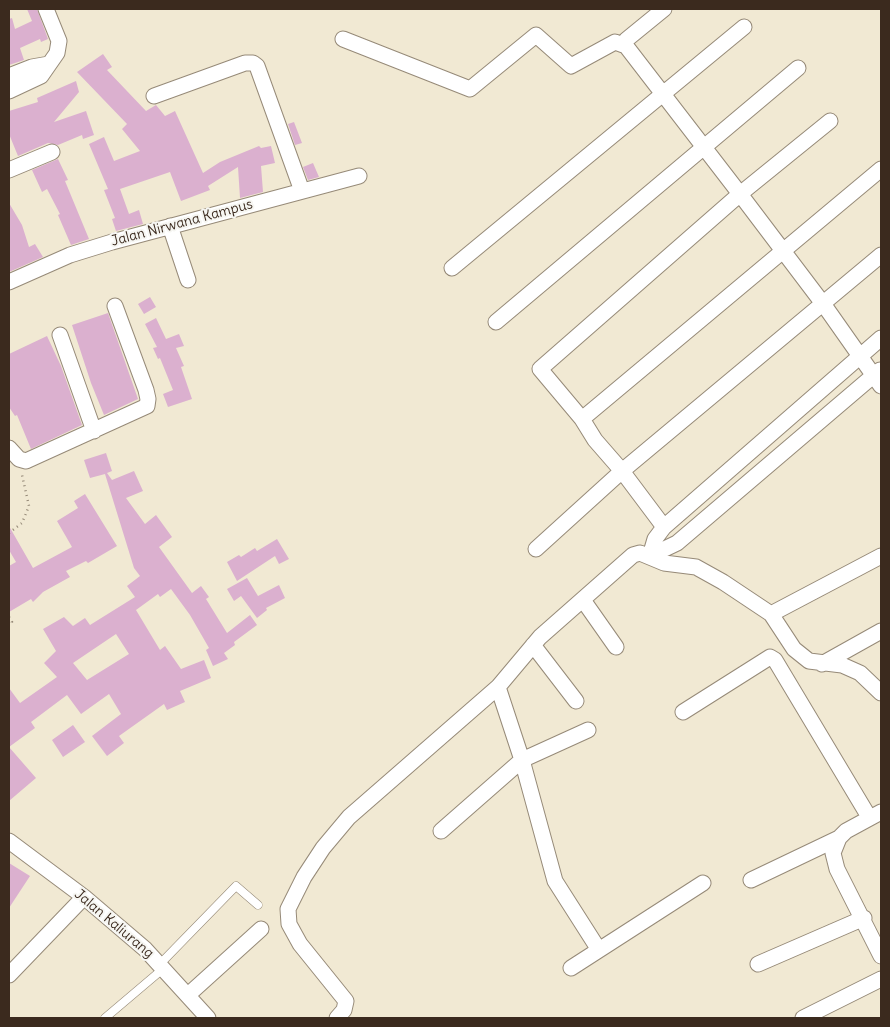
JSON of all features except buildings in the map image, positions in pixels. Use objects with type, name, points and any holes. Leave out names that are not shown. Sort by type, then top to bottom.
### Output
[{"type":"street","points":[[9,91],[41,76],[57,53],[60,42],[46,9]]},
{"type":"street","points":[[626,46],[626,40],[664,9]]},
{"type":"street","points":[[452,268],[744,27]]},
{"type":"street","points":[[344,39],[470,89],[536,35],[571,66],[615,42],[626,46],[664,92],[860,356],[879,377],[677,542],[650,556]]},
{"type":"street","points":[[154,96],[245,63],[253,63],[257,66],[302,191]]},
{"type":"street","points":[[9,76],[32,66],[49,64]]},
{"type":"street","points":[[496,322],[798,68]]},
{"type":"street","points":[[664,527],[622,471],[595,440],[582,419],[540,369],[740,194],[830,121]]},
{"type":"street","points":[[9,170],[52,152]]},
{"type":"street","points":[[582,419],[881,169]]},
{"type":"street","name":"Jalan Nirwana Kampus","points":[[9,282],[70,256],[170,226],[359,176]]},
{"type":"street","points":[[170,226],[188,280]]},
{"type":"street","points":[[536,549],[622,471],[824,305],[881,255]]},
{"type":"street","points":[[14,453],[26,461],[142,409],[148,402],[115,306]]},
{"type":"street","points":[[60,335],[94,431]]},
{"type":"street","points":[[650,556],[655,539],[664,527],[881,338]]},
{"type":"street","points":[[337,1018],[344,1010],[346,1001],[291,930],[287,915],[291,902],[323,848],[349,817],[498,688],[533,644],[633,555],[640,553],[664,563],[696,567],[771,614],[794,649],[809,661],[842,665],[860,673],[881,694]]},
{"type":"street","points":[[771,614],[881,556]]},
{"type":"street","points":[[583,600],[616,647]]},
{"type":"street","points":[[822,664],[881,631]]},
{"type":"street","points":[[533,644],[576,701]]},
{"type":"street","points":[[683,712],[770,657],[775,660],[875,815],[846,831],[839,838],[751,880]]},
{"type":"street","points":[[498,688],[522,760],[544,848],[555,881],[599,950]]},
{"type":"street","points":[[441,831],[522,760],[588,730]]},
{"type":"street","points":[[839,838],[834,853],[837,869],[880,952]]},
{"type":"street","name":"Jalan Kaliurang","points":[[9,841],[84,897],[127,933],[162,966],[208,1018]]},
{"type":"street","points":[[570,968],[703,883]]},
{"type":"street","points":[[9,975],[84,897]]},
{"type":"street","points":[[758,964],[864,918]]},
{"type":"street","points":[[188,996],[261,929]]},
{"type":"street","points":[[803,1018],[881,980]]},
{"type":"lane","points":[[105,1018],[162,966],[236,886],[258,905]]},
{"type":"path","points":[[9,533],[22,523],[29,506],[14,453]]},
{"type":"path","points":[[9,617],[12,622],[9,625]]}]
